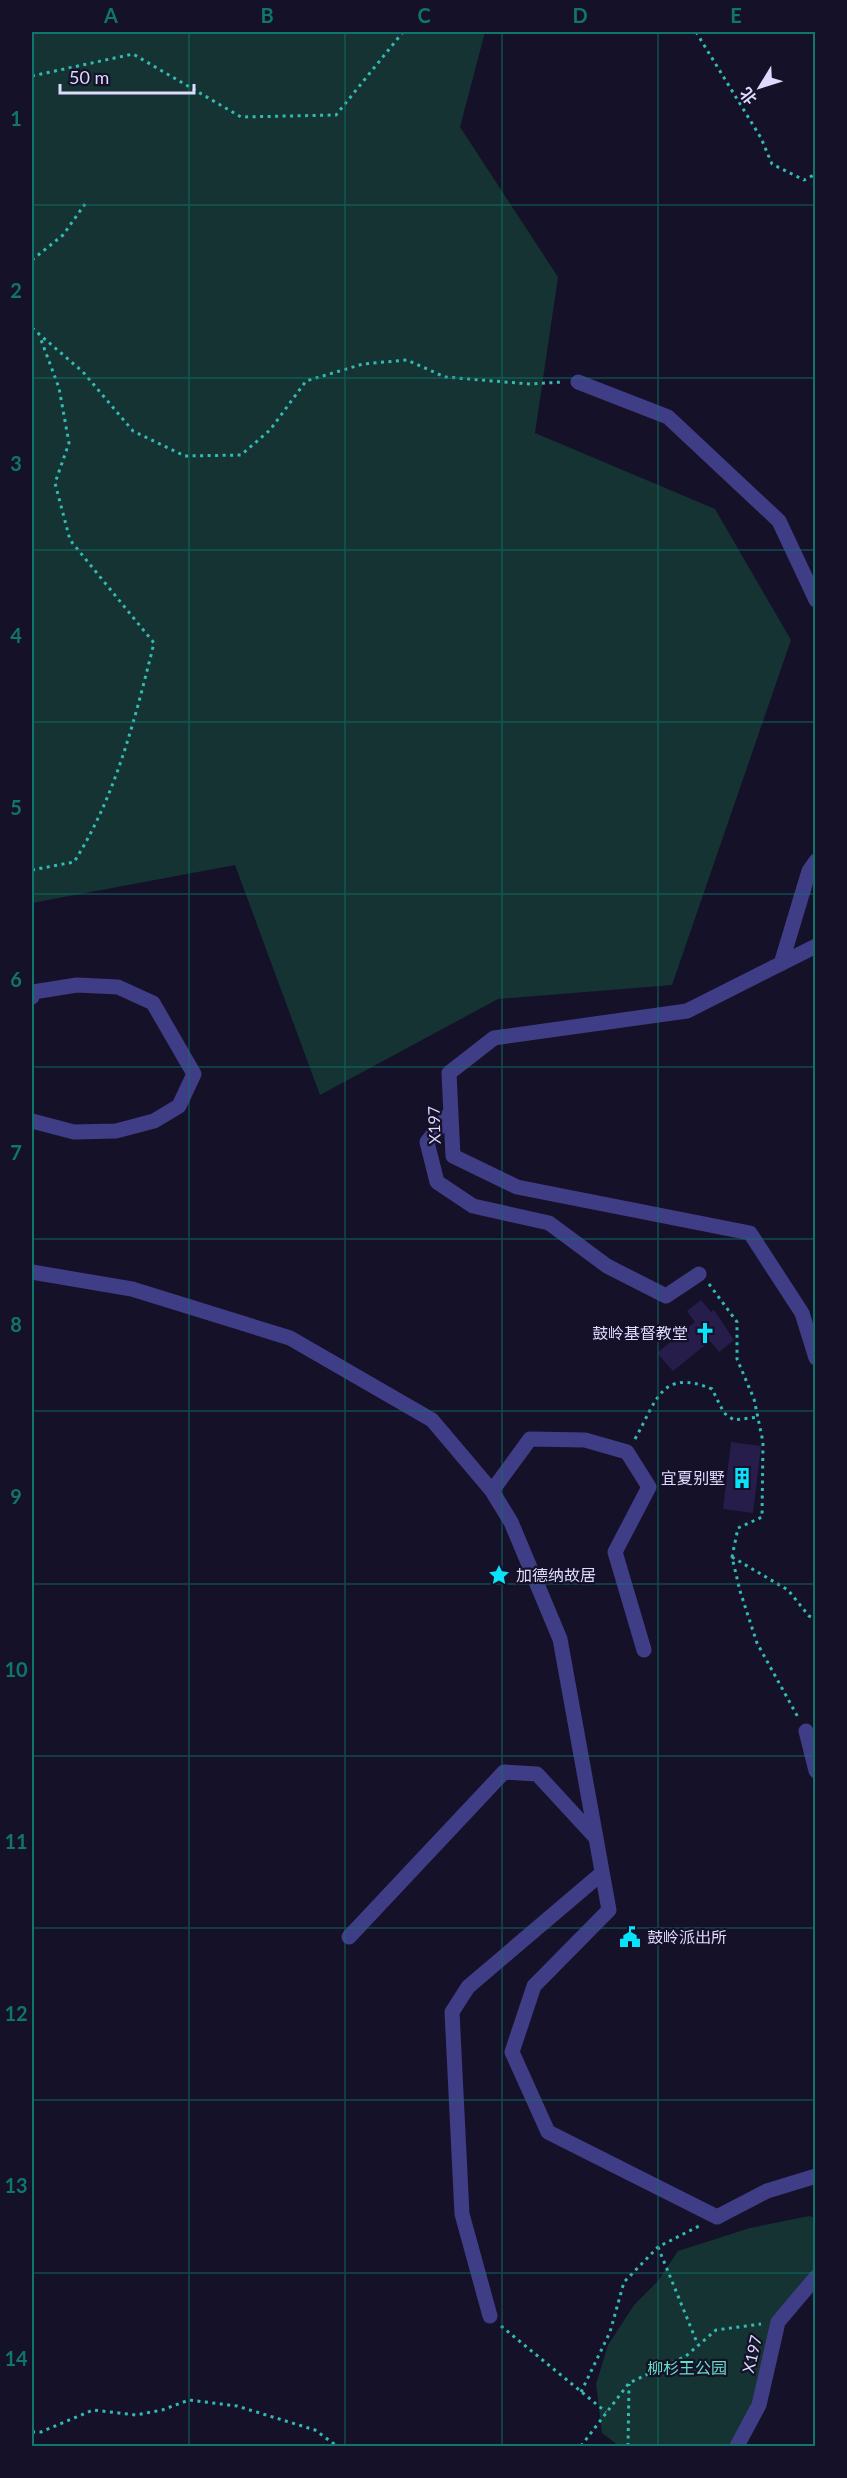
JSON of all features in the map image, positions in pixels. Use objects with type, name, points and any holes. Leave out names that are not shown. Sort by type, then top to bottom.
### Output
[{"type":"street","points":[[578,382],[668,417],[779,521],[816,600]]},
{"type":"street","points":[[781,964],[809,871],[816,861]]},
{"type":"street","name":"X197","points":[[816,946],[687,1011],[494,1038],[449,1073],[453,1156],[517,1187],[750,1233],[802,1313],[816,1358]]},
{"type":"street","points":[[32,997],[33,992],[77,985],[118,987],[153,1003],[194,1074],[179,1106],[154,1121],[116,1131],[74,1132],[32,1121]]},
{"type":"street","points":[[451,1112],[427,1142],[437,1182],[473,1206],[549,1222],[607,1266],[666,1296],[699,1274]]},
{"type":"street","points":[[32,1272],[132,1289],[290,1338],[432,1420],[492,1491],[512,1522],[560,1639],[609,1910],[534,1986],[512,2052],[548,2133],[717,2217],[766,2191],[816,2176]]},
{"type":"street","points":[[492,1491],[530,1439],[585,1440],[627,1452],[649,1487],[615,1552],[644,1650]]},
{"type":"street","points":[[806,1731],[816,1771]]},
{"type":"street","points":[[349,1937],[504,1772],[537,1774],[596,1838]]},
{"type":"street","points":[[490,2316],[462,2214],[452,2012],[468,1987],[602,1873]]},
{"type":"street","name":"X197","points":[[737,2446],[759,2404],[778,2322],[816,2277]]},
{"type":"path","points":[[32,76],[133,54],[241,117],[336,115],[403,32]]},
{"type":"path","points":[[696,32],[761,138],[772,164],[804,180],[816,174]]},
{"type":"path","points":[[32,260],[63,235],[85,204]]},
{"type":"path","points":[[32,328],[82,372],[133,431],[185,456],[241,455],[270,430],[306,381],[363,364],[407,360],[445,377],[530,384],[578,382]]},
{"type":"path","points":[[32,870],[74,862],[91,835],[114,782],[154,643],[70,540],[55,483],[69,443],[58,388],[39,336]]},
{"type":"path","points":[[699,1274],[738,1322],[737,1359],[754,1399],[763,1442],[762,1517],[738,1528],[732,1557],[758,1643],[806,1731]]},
{"type":"path","points":[[627,1452],[663,1391],[675,1381],[695,1382],[712,1389],[724,1413],[734,1420],[758,1417]]},
{"type":"path","points":[[732,1557],[788,1590],[809,1616],[816,1619]]},
{"type":"path","points":[[581,2392],[610,2332],[624,2282],[658,2247],[717,2217]]},
{"type":"path","points":[[658,2247],[698,2346]]},
{"type":"path","points":[[490,2316],[606,2412]]},
{"type":"path","points":[[581,2446],[629,2383],[686,2356],[716,2331],[778,2322]]},
{"type":"path","points":[[628,2446],[629,2383]]},
{"type":"path","points":[[32,2432],[41,2432],[93,2410],[136,2415],[162,2410],[189,2400],[237,2406],[315,2430],[337,2446]]},
{"type":"green space","points":[[32,32],[485,32],[460,127],[558,277],[535,433],[715,509],[791,640],[672,985],[498,999],[320,1095],[235,865],[32,903]]},
{"type":"green space","name":"柳杉王公园","points":[[809,2216],[815,2218],[815,2277],[778,2322],[759,2405],[737,2446],[619,2446],[602,2433],[596,2384],[608,2345],[634,2305],[657,2282],[678,2251],[750,2228]]},
{"type":"building","name":"鼓岭基督教堂","points":[[701,1300],[711,1312],[714,1310],[734,1340],[719,1352],[710,1341],[673,1371],[657,1353],[695,1322],[687,1311]]},
{"type":"building","name":"宜夏别墅","points":[[731,1442],[761,1446],[753,1513],[723,1509]]},
{"type":"place","name":"鼓岭基督教堂","points":[[705,1333]]},
{"type":"place","name":"宜夏别墅","points":[[742,1478]]},
{"type":"place","name":"加德纳故居","points":[[499,1575]]},
{"type":"place","name":"鼓岭派出所","points":[[630,1937]]}]
